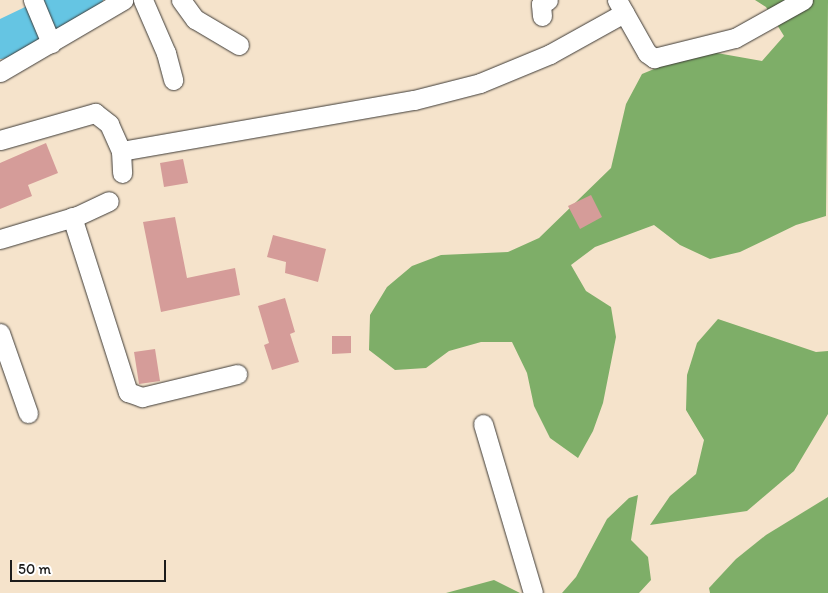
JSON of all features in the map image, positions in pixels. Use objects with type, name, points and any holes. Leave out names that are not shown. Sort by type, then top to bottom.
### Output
[{"type":"street","points":[[0,72],[123,0]]},
{"type":"street","points":[[143,0],[166,53],[173,80]]},
{"type":"street","points":[[180,0],[195,19],[239,45]]},
{"type":"street","points":[[121,151],[414,100],[480,83],[550,54],[620,6],[649,57],[654,58],[735,38],[803,0]]},
{"type":"street","points":[[33,2],[51,43]]},
{"type":"street","points":[[0,140],[95,113],[109,124],[121,151],[122,173]]},
{"type":"street","points":[[0,238],[72,217],[109,201]]},
{"type":"street","points":[[72,217],[128,392],[142,397],[237,374]]},
{"type":"street","points":[[0,334],[28,413]]},
{"type":"street","points":[[483,424],[533,593]]},
{"type":"green space","points":[[755,0],[828,0],[826,216],[796,225],[740,252],[710,259],[680,245],[654,225],[595,247],[571,265],[586,291],[611,307],[616,337],[603,403],[593,431],[578,458],[550,438],[534,406],[527,373],[512,342],[481,342],[449,351],[426,368],[395,370],[369,350],[370,315],[387,287],[412,266],[441,255],[508,252],[539,238],[611,168],[626,104],[642,74],[700,50],[762,61],[784,36],[766,7]]},
{"type":"green space","points":[[718,319],[816,352],[828,351],[828,414],[794,471],[747,511],[650,525],[670,496],[696,474],[704,440],[686,410],[687,375],[697,343]]},
{"type":"green space","points":[[638,495],[631,540],[648,557],[651,580],[639,593],[562,593],[576,577],[607,519],[629,498]]},
{"type":"green space","points":[[828,497],[828,593],[710,593],[709,588],[736,559],[766,535]]},
{"type":"green space","points":[[494,580],[520,593],[446,593]]},
{"type":"building","points":[[46,143],[58,173],[28,185],[32,196],[0,209],[0,163]]},
{"type":"building","points":[[183,159],[188,183],[164,187],[160,163]]},
{"type":"building","points":[[591,195],[602,217],[580,229],[568,206]]},
{"type":"building","points":[[175,217],[187,278],[235,268],[240,295],[161,312],[143,222]]},
{"type":"building","points":[[273,235],[326,249],[318,282],[285,273],[286,262],[267,257]]},
{"type":"building","points":[[285,298],[295,332],[290,334],[299,362],[272,370],[264,345],[269,343],[258,306]]},
{"type":"building","points":[[332,336],[351,336],[351,353],[332,354]]},
{"type":"building","points":[[155,349],[160,381],[139,384],[134,352]]},
{"type":"waterway","points":[[0,40],[84,0]]}]
